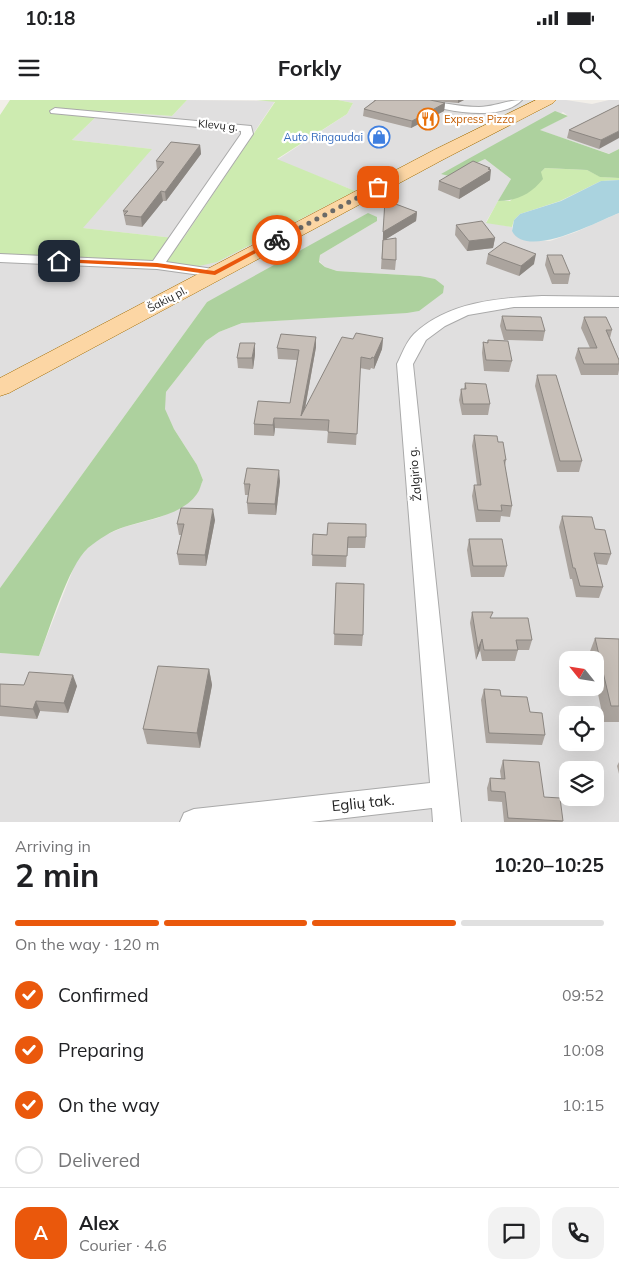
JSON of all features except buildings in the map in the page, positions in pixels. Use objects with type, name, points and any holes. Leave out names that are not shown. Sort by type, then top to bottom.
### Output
[{"type":"main road","name":"Šakių pl.","points":[[0,388],[440,154],[547,100]]},
{"type":"street","points":[[418,100],[464,109],[483,110],[499,107],[518,100]]},
{"type":"street","name":"Klevų g.","points":[[55,110],[247,128],[247,134],[157,265]]},
{"type":"street","points":[[0,258],[157,265],[215,273]]},
{"type":"street","name":"Žalgirio g.","points":[[447,822],[405,364],[419,338],[438,324],[465,311],[492,305],[533,302],[619,302]]},
{"type":"street","name":"Eglių tak.","points":[[194,822],[444,794]]},
{"type":"shaded area","points":[[187,100],[275,101],[183,239],[82,228],[151,149],[72,140],[102,111],[172,116]]},
{"type":"shaded area","points":[[338,100],[566,100],[592,104],[619,100],[619,149],[610,154],[539,130],[568,116],[563,112],[449,176],[485,159],[511,179],[486,222],[512,227],[512,231],[523,239],[550,241],[619,213],[619,822],[0,822],[0,653],[39,656],[76,562],[87,549],[101,537],[124,527],[158,518],[182,507],[197,494],[203,480],[197,465],[174,429],[164,409],[166,392],[206,341],[219,332],[242,323],[419,311],[420,276],[337,271],[325,267],[319,261],[320,255],[377,221],[207,302],[0,588],[0,254],[199,266],[355,191],[277,160],[347,114],[353,103]]},
{"type":"green space","points":[[10,100],[187,100],[172,116],[102,111],[72,140],[152,149],[83,228],[183,239],[275,102],[257,100],[338,100],[353,103],[347,114],[277,159],[355,191],[217,262],[199,266],[0,254],[0,115]]},
{"type":"green space","points":[[555,111],[568,116],[540,130],[609,154],[619,149],[619,178],[600,177],[587,170],[545,168],[541,172],[543,179],[534,189],[523,196],[511,200],[498,201],[511,179],[485,159],[449,176],[441,174]]},
{"type":"green space","points":[[545,168],[587,170],[601,177],[619,178],[619,180],[601,181],[560,201],[520,214],[514,220],[512,227],[486,223],[498,201],[510,201]]},
{"type":"green space","points":[[368,213],[377,217],[377,221],[320,255],[319,262],[325,267],[337,271],[420,276],[435,279],[444,286],[443,293],[419,311],[242,323],[219,332],[206,341],[166,392],[165,409],[174,429],[197,465],[203,480],[199,491],[190,501],[173,512],[119,529],[96,541],[88,548],[73,569],[39,656],[0,653],[0,588],[207,302]]},
{"type":"water","points":[[619,180],[619,213],[580,230],[547,240],[532,242],[520,239],[512,231],[514,220],[520,214],[561,201],[601,181]]},
{"type":"way so far","points":[[277,240],[378,187]]},
{"type":"place","name":"Express Pizza","points":[[428,119]]},
{"type":"place","name":"Auto Ringaudai","points":[[379,137]]},
{"type":"route","points":[[59,261],[157,265],[215,273],[277,240]]}]
